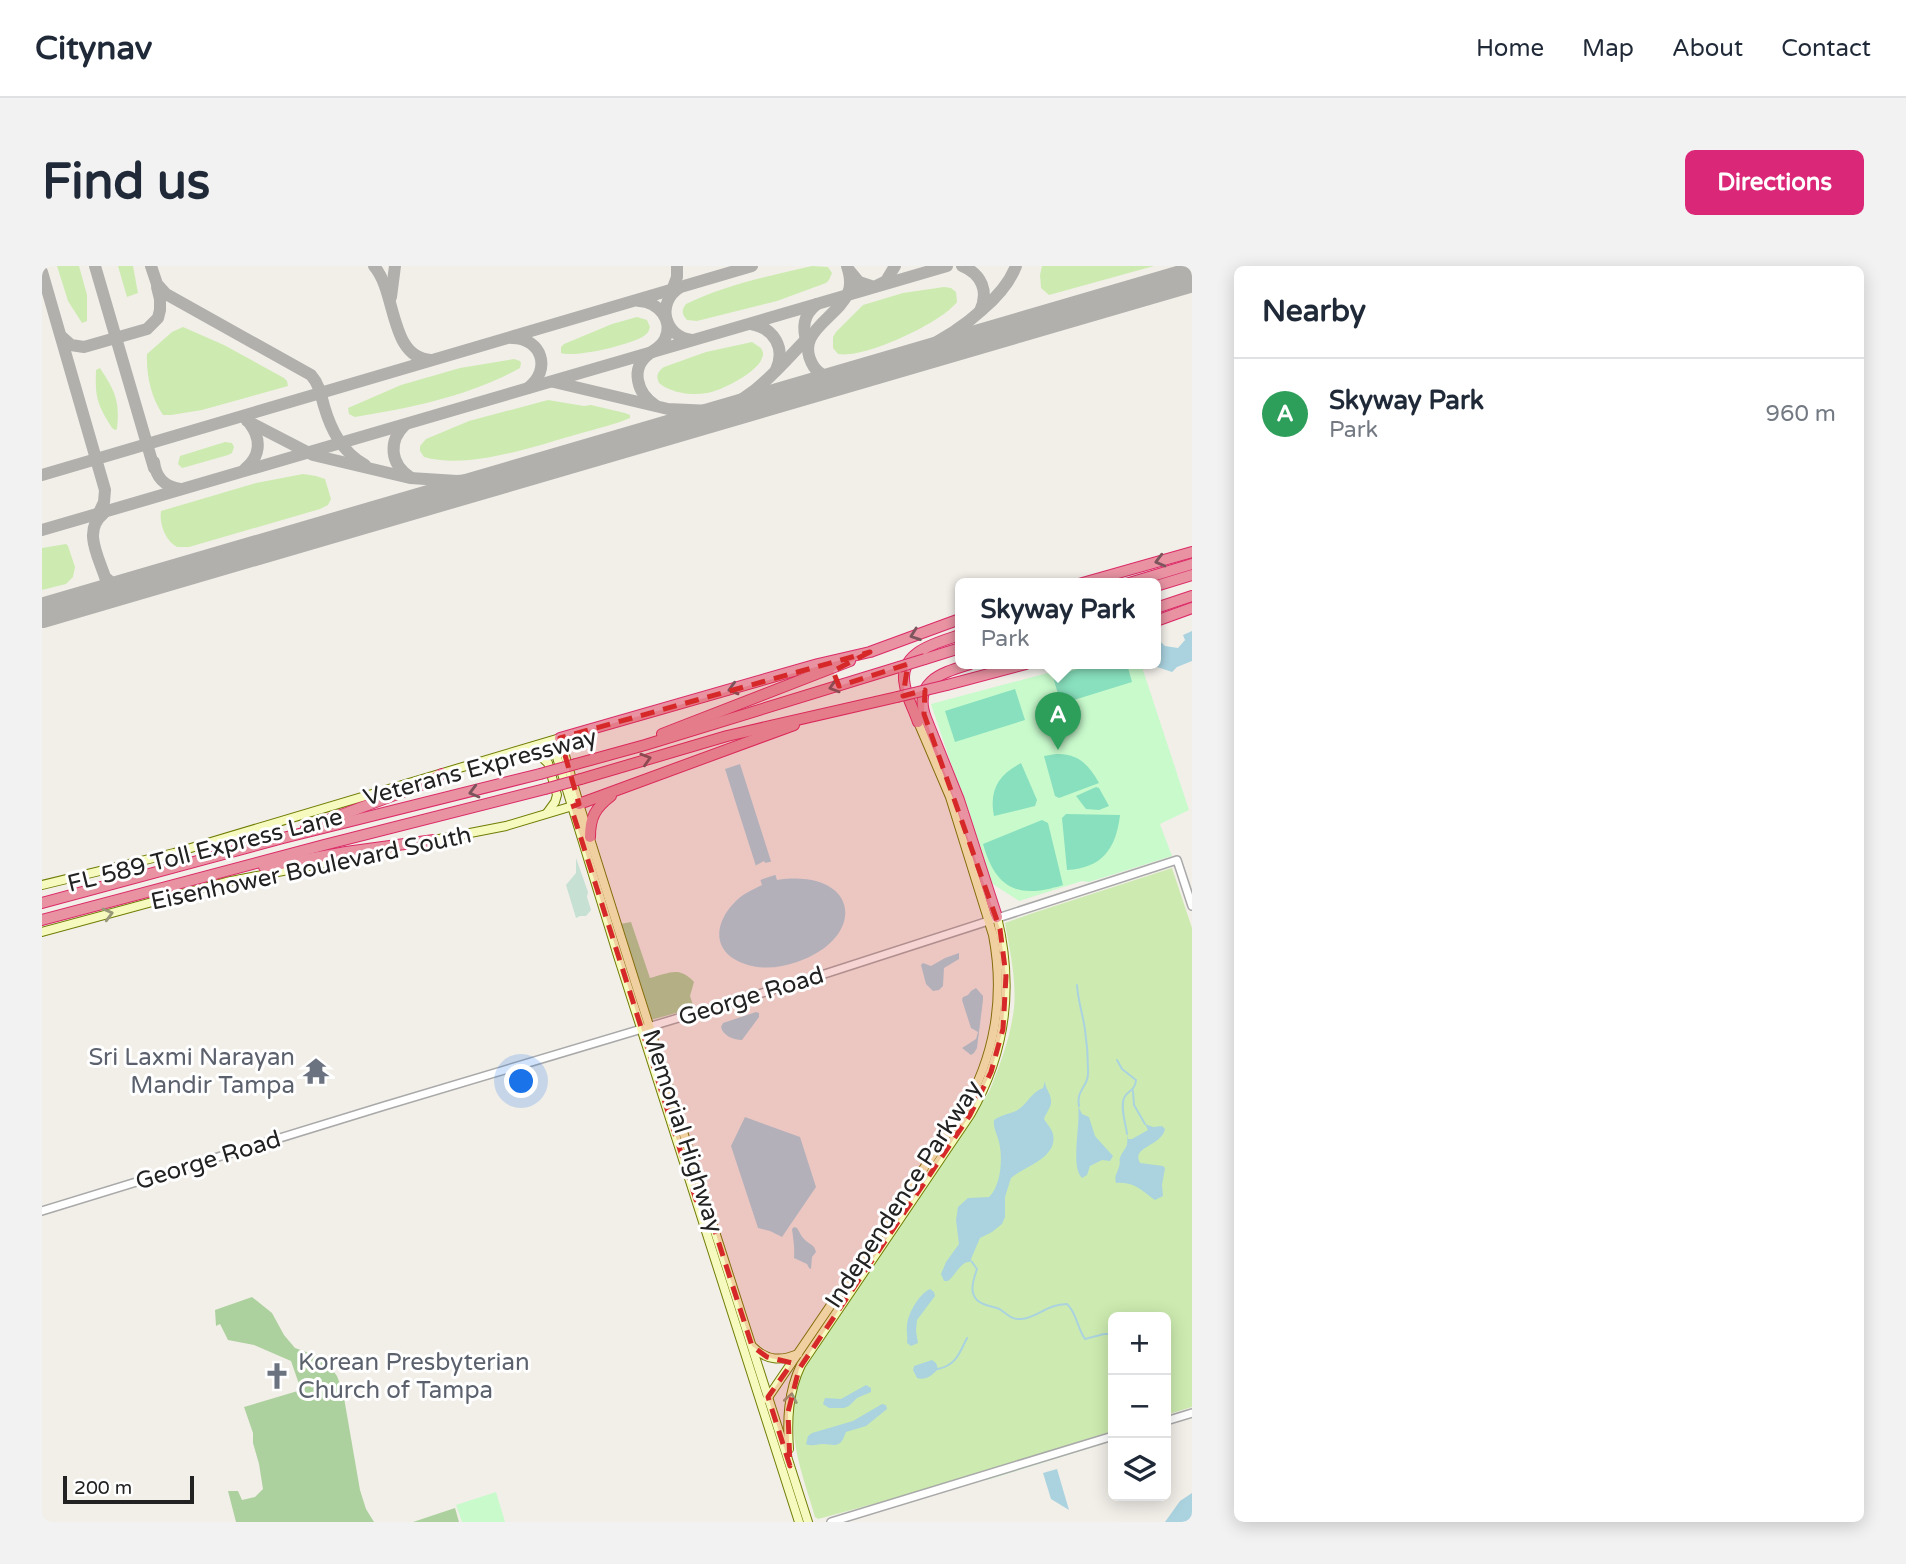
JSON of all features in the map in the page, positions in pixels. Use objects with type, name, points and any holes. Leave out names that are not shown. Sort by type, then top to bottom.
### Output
[{"type":"highway","points":[[1100,578],[1192,552]]},
{"type":"highway","points":[[1149,578],[1192,566]]},
{"type":"highway","points":[[1161,584],[1192,575]]},
{"type":"highway","points":[[1161,606],[1192,596]]},
{"type":"highway","points":[[1161,619],[1192,608]]},
{"type":"highway","points":[[611,753],[955,621]]},
{"type":"highway","points":[[918,722],[904,684],[907,665],[919,650],[955,637]]},
{"type":"highway","name":"Veterans Expressway","points":[[42,903],[283,838],[540,775],[611,753],[645,746],[955,650]]},
{"type":"highway","points":[[556,740],[818,664],[870,652]]},
{"type":"highway","points":[[958,669],[935,678],[925,690],[922,704],[959,800],[993,918]]},
{"type":"highway","name":"Veterans Expressway","points":[[42,920],[545,789],[727,736],[1007,669]]},
{"type":"highway","points":[[575,806],[762,738],[810,717]]},
{"type":"highway","points":[[283,838],[419,786],[442,774]]},
{"type":"highway","points":[[590,838],[591,821],[595,811],[620,790]]},
{"type":"highway","name":"FL 589 Toll Express Lane","points":[[42,914],[312,842],[345,834],[379,831]]},
{"type":"highway","points":[[229,870],[245,870],[434,840]]},
{"type":"main road","name":"Independence Parkway","points":[[790,1466],[788,1412],[799,1369],[970,1115],[991,1072],[1001,1040],[1006,996],[1005,957],[950,797],[918,722]]},
{"type":"main road","points":[[42,885],[174,853],[556,740]]},
{"type":"main road","name":"Memorial Highway","points":[[556,740],[575,806],[590,838],[645,1029]]},
{"type":"main road","points":[[518,751],[537,753],[548,763],[557,795],[548,814],[564,815],[576,825]]},
{"type":"main road","name":"Memorial Highway","points":[[575,806],[576,825],[741,1325],[799,1522]]},
{"type":"main road","name":"Eisenhower Boulevard South","points":[[42,932],[226,883],[506,826],[575,806]]},
{"type":"main road","name":"Independence Parkway","points":[[765,1404],[955,1122],[980,1078],[993,1035],[998,1003],[993,918]]},
{"type":"main road","name":"Memorial Highway","points":[[741,1325],[752,1346],[765,1404],[774,1414],[808,1522]]},
{"type":"main road","points":[[752,1346],[761,1354],[776,1359],[787,1359],[798,1354]]},
{"type":"street","name":"George Road","points":[[42,1211],[852,965],[1177,860],[1192,906]]},
{"type":"street","points":[[1171,1419],[1192,1413]]},
{"type":"street","points":[[831,1522],[1108,1438]]},
{"type":"highlighted area","points":[[870,652],[833,671],[839,686],[908,664],[903,696],[925,690],[924,714],[1000,929],[1006,976],[1003,1029],[991,1072],[970,1115],[799,1369],[788,1412],[790,1466],[768,1397],[792,1363],[767,1357],[752,1346],[704,1197],[696,1200],[571,807],[579,804],[560,738]]},
{"type":"green space","points":[[57,266],[79,266],[87,295],[87,321],[82,323],[68,301]]},
{"type":"green space","points":[[118,266],[133,266],[138,293],[127,297]]},
{"type":"green space","points":[[812,266],[828,267],[832,273],[826,283],[777,301],[697,321],[687,320],[683,314],[686,304],[716,291]]},
{"type":"green space","points":[[1042,266],[1154,266],[1049,295],[1041,288]]},
{"type":"green space","points":[[944,287],[956,292],[957,302],[919,329],[865,351],[838,354],[833,348],[836,332],[863,305],[903,293]]},
{"type":"green space","points":[[637,317],[647,320],[650,327],[647,334],[637,340],[590,352],[561,353],[564,344],[612,324]]},
{"type":"green space","points":[[183,327],[224,345],[284,378],[288,386],[202,410],[163,415],[150,386],[147,354],[172,332]]},
{"type":"green space","points":[[752,342],[761,348],[763,357],[747,375],[721,389],[688,394],[659,383],[658,374],[664,367],[706,352]]},
{"type":"green space","points":[[514,359],[520,361],[520,368],[461,393],[419,405],[355,417],[349,414],[348,408],[401,385],[460,368]]},
{"type":"green space","points":[[100,368],[115,397],[118,419],[115,430],[98,400],[96,370]]},
{"type":"green space","points":[[548,400],[591,405],[625,413],[630,415],[630,418],[522,450],[481,459],[442,460],[424,457],[420,451],[420,446],[426,439],[469,421]]},
{"type":"green space","points":[[225,442],[232,443],[234,447],[228,455],[182,468],[178,464],[180,456]]},
{"type":"green space","points":[[303,474],[325,479],[331,499],[328,505],[189,547],[177,547],[169,541],[164,531],[161,511],[256,483]]},
{"type":"green space","points":[[66,544],[75,567],[73,577],[66,584],[42,590],[42,548]]},
{"type":"green space","points":[[1077,669],[1128,669],[1132,682],[1061,704],[1053,677]]},
{"type":"green space","points":[[1143,669],[1189,810],[1160,824],[1172,856],[1019,901],[991,883],[931,704],[1055,671]]},
{"type":"green space","points":[[1015,689],[1025,720],[955,742],[945,711]]},
{"type":"green space","points":[[1056,754],[1082,761],[1099,783],[1059,798],[1055,796],[1044,756]]},
{"type":"green space","points":[[1021,763],[1037,800],[1035,806],[994,816],[993,798],[997,784],[1006,773]]},
{"type":"green space","points":[[1096,787],[1109,806],[1099,810],[1086,809],[1076,796]]},
{"type":"green space","points":[[1066,814],[1120,815],[1111,847],[1098,861],[1067,870],[1062,818]]},
{"type":"green space","points":[[1042,820],[1048,823],[1063,885],[1034,891],[1011,887],[995,872],[983,844]]},
{"type":"green space","points":[[576,858],[588,892],[591,910],[586,916],[576,918],[566,885],[576,873]]},
{"type":"green space","points":[[1172,868],[1192,928],[1192,1407],[1171,1413],[1171,1312],[1108,1312],[1108,1433],[929,1489],[818,1519],[805,1485],[794,1438],[794,1405],[798,1386],[806,1364],[989,1092],[1006,1044],[1014,1004],[1013,969],[1005,923]]},
{"type":"green space","points":[[631,922],[650,978],[674,972],[689,977],[694,982],[690,996],[694,1008],[651,1020],[620,924]]},
{"type":"green space","points":[[252,1297],[272,1313],[295,1348],[328,1364],[337,1376],[343,1392],[360,1490],[366,1509],[374,1522],[236,1522],[228,1491],[238,1491],[242,1500],[255,1497],[263,1489],[253,1433],[244,1407],[301,1390],[291,1361],[254,1345],[228,1340],[220,1324],[216,1326],[215,1310]]},
{"type":"green space","points":[[1108,1440],[987,1480],[986,1477]]},
{"type":"green space","points":[[496,1492],[505,1522],[462,1522],[456,1505]]},
{"type":"green space","points":[[455,1508],[459,1522],[413,1522]]},
{"type":"water","points":[[1192,631],[1192,661],[1172,672],[1161,668],[1161,642],[1165,646],[1178,648],[1185,640],[1183,635]]},
{"type":"water","points":[[740,764],[777,880],[804,879],[825,884],[838,894],[845,907],[844,922],[836,937],[820,951],[784,966],[764,968],[745,964],[726,953],[719,937],[723,919],[735,902],[762,885],[725,769]]},
{"type":"water","points":[[959,953],[959,959],[944,968],[943,986],[933,991],[926,984],[921,965],[923,963],[931,966]]},
{"type":"water","points":[[976,988],[983,1000],[977,1048],[971,1055],[962,1048],[976,1039],[978,1032],[971,1028],[962,1000]]},
{"type":"water","points":[[756,1012],[759,1017],[742,1040],[729,1037],[722,1030],[723,1023]]},
{"type":"water","points":[[1045,1081],[1051,1100],[1044,1119],[1053,1134],[1051,1149],[1011,1178],[1005,1197],[1005,1217],[1002,1224],[980,1238],[972,1262],[965,1263],[948,1281],[944,1281],[941,1274],[959,1244],[956,1220],[958,1207],[968,1198],[989,1197],[996,1186],[1001,1156],[994,1120],[1020,1108],[1035,1092],[1043,1088]]},
{"type":"water","points":[[1078,1106],[1082,1114],[1089,1117],[1095,1136],[1113,1156],[1110,1161],[1102,1160],[1090,1166],[1087,1175],[1082,1178],[1077,1164]]},
{"type":"water","points":[[745,1117],[800,1137],[816,1187],[782,1237],[758,1228],[731,1146]]},
{"type":"water","points":[[1145,1124],[1162,1126],[1165,1129],[1158,1140],[1138,1157],[1140,1163],[1165,1168],[1163,1196],[1155,1200],[1137,1187],[1116,1183],[1115,1180],[1120,1157],[1127,1146],[1127,1134],[1128,1139],[1132,1139],[1148,1130]]},
{"type":"water","points":[[794,1227],[815,1249],[811,1269],[794,1258]]},
{"type":"water","points":[[930,1289],[935,1296],[917,1320],[918,1343],[911,1346],[907,1343],[908,1319],[918,1299]]},
{"type":"water","points":[[932,1360],[938,1369],[929,1377],[917,1378],[914,1366]]},
{"type":"water","points":[[866,1385],[871,1388],[871,1392],[857,1398],[849,1406],[829,1408],[823,1404],[825,1398],[841,1399]]},
{"type":"water","points":[[882,1404],[886,1405],[887,1409],[866,1426],[846,1432],[838,1444],[806,1444],[812,1433],[853,1421]]},
{"type":"water","points":[[1057,1469],[1069,1510],[1051,1499],[1043,1473]]},
{"type":"water","points":[[1192,1493],[1192,1522],[1165,1522],[1180,1501]]},
{"type":"pier","points":[[764,861],[774,861],[778,874],[757,881],[753,867]]},
{"type":"waterway","points":[[1077,985],[1086,1035],[1088,1065],[1087,1081],[1079,1095],[1079,1106]]},
{"type":"waterway","points":[[1117,1060],[1122,1069],[1136,1080],[1123,1102],[1127,1134]]},
{"type":"waterway","points":[[1133,1091],[1134,1105],[1145,1124]]},
{"type":"waterway","points":[[972,1262],[977,1269],[972,1290],[980,1302],[1018,1319],[1067,1304],[1085,1339],[1108,1334]]},
{"type":"waterway","points":[[938,1369],[953,1362],[967,1338]]},
{"type":"taxiway","points":[[95,266],[154,468]]},
{"type":"taxiway","points":[[151,266],[157,284],[166,294],[311,375],[318,386],[338,440],[350,454],[365,465]]},
{"type":"taxiway","points":[[374,266],[387,291],[395,322],[408,348],[417,356],[431,360]]},
{"type":"taxiway","points":[[391,297],[395,266]]},
{"type":"taxiway","points":[[671,293],[677,277],[677,266]]},
{"type":"taxiway","points":[[42,475],[752,266]]},
{"type":"taxiway","points":[[847,266],[850,280],[848,293],[812,335],[808,344],[814,367],[831,378],[844,378],[882,366],[918,352],[952,333],[993,300],[1016,266]]},
{"type":"taxiway","points":[[849,270],[859,282],[874,287],[886,281],[895,266]]},
{"type":"taxiway","points":[[42,530],[947,266]]},
{"type":"taxiway","points":[[962,266],[975,274],[982,284],[984,297],[980,311]]},
{"type":"taxiway","points":[[42,272],[105,490],[104,502],[97,517]]},
{"type":"taxiway","points":[[62,337],[71,345],[84,347],[147,329],[158,318],[160,310],[157,287]]},
{"type":"taxiway","points":[[679,288],[667,302],[666,318],[675,333],[692,340]]},
{"type":"taxiway","points":[[639,301],[658,308],[667,325],[663,342],[639,367],[640,388],[655,405]]},
{"type":"taxiway","points":[[807,344],[805,322],[809,312],[817,304]]},
{"type":"taxiway","points":[[751,324],[766,330],[776,340],[780,354],[776,370]]},
{"type":"taxiway","points":[[609,447],[685,425],[739,401],[755,390],[809,336]]},
{"type":"taxiway","points":[[512,338],[531,343],[540,356],[540,373],[528,388]]},
{"type":"taxiway","points":[[554,382],[668,409],[711,411]]},
{"type":"taxiway","points":[[247,421],[313,455],[410,478],[457,481],[484,479],[515,474],[566,459]]},
{"type":"taxiway","points":[[245,469],[254,459],[258,448],[250,424]]},
{"type":"taxiway","points":[[405,425],[396,438],[394,452],[398,466],[410,477]]},
{"type":"taxiway","points":[[154,462],[162,480],[169,486],[180,489]]},
{"type":"taxiway","points":[[103,514],[97,520],[93,535],[105,577],[122,588],[170,574]]},
{"type":"runway","points":[[42,613],[1192,277]]},
{"type":"place","name":"Skyway Park","points":[[1058,750]]},
{"type":"place","name":"Sri Laxmi Narayan Mandir Tampa","points":[[316,1071]]},
{"type":"place","name":"Korean Presbyterian Church of Tampa","points":[[277,1376]]}]
